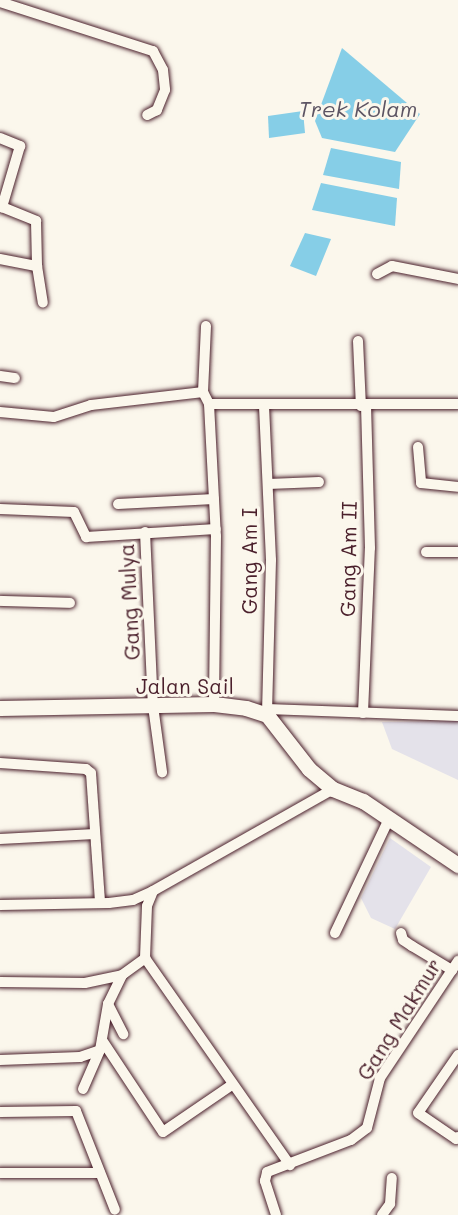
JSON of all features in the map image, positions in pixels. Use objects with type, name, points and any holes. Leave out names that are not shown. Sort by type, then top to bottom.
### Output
[{"type":"street","points":[[0,2],[153,51],[163,70],[165,90],[157,110],[147,115]]},
{"type":"street","points":[[0,138],[20,146],[2,207],[36,221],[37,266],[43,303]]},
{"type":"street","points":[[0,259],[37,266]]},
{"type":"street","points":[[377,274],[392,266],[458,279]]},
{"type":"street","points":[[206,326],[203,392],[209,404],[216,529],[214,704]]},
{"type":"street","name":"Gang Am II","points":[[358,341],[369,548],[363,713]]},
{"type":"street","points":[[0,375],[15,378]]},
{"type":"street","points":[[0,411],[54,417],[91,405],[203,392]]},
{"type":"street","points":[[209,404],[264,406],[458,404]]},
{"type":"street","name":"Gang Am I","points":[[264,406],[271,560],[267,712]]},
{"type":"street","points":[[418,447],[421,483],[458,487]]},
{"type":"street","points":[[268,484],[319,482]]},
{"type":"street","points":[[118,504],[214,499]]},
{"type":"street","name":"Gang Mulya","points":[[0,509],[74,512],[86,537],[216,529]]},
{"type":"street","name":"Gang Mulya","points":[[145,532],[153,706],[162,772]]},
{"type":"street","points":[[426,552],[458,552]]},
{"type":"street","points":[[0,602],[70,603]]},
{"type":"street","name":"Jalan Sail","points":[[0,708],[214,704],[267,712]]},
{"type":"street","points":[[267,712],[458,716]]},
{"type":"street","points":[[267,712],[309,769],[333,789],[363,801],[458,865]]},
{"type":"street","points":[[0,763],[88,771],[100,903]]},
{"type":"street","points":[[0,905],[133,900],[153,891],[333,789]]},
{"type":"street","points":[[335,933],[389,819]]},
{"type":"street","points":[[0,839],[95,834]]},
{"type":"street","points":[[153,891],[147,906],[145,958],[290,1165]]},
{"type":"street","points":[[401,933],[403,940],[412,946],[455,965]]},
{"type":"street","points":[[0,982],[85,983],[122,975],[145,958]]},
{"type":"street","name":"Gang Makmur","points":[[276,1215],[264,1176],[351,1140],[367,1128],[380,1078],[455,965]]},
{"type":"street","points":[[82,1089],[101,1045],[108,1004],[122,975]]},
{"type":"street","points":[[108,1004],[123,1034]]},
{"type":"street","points":[[101,1045],[163,1132],[232,1085]]},
{"type":"street","points":[[0,1060],[80,1057],[101,1045]]},
{"type":"street","points":[[458,1055],[418,1113],[456,1139],[458,1137]]},
{"type":"street","points":[[0,1112],[76,1111],[115,1210]]},
{"type":"street","points":[[0,1173],[100,1173]]},
{"type":"street","points":[[382,1215],[390,1204],[392,1178]]},
{"type":"shaded area","points":[[458,721],[458,780],[392,749],[382,722]]},
{"type":"shaded area","points":[[390,838],[431,867],[395,929],[371,918],[361,898]]},
{"type":"water","name":"Trek Kolam","points":[[342,48],[420,114],[395,152],[322,138],[315,121]]},
{"type":"water","points":[[303,111],[305,133],[269,138],[268,116]]},
{"type":"water","points":[[331,148],[401,162],[399,189],[323,175]]},
{"type":"water","points":[[321,183],[397,198],[395,226],[312,210]]},
{"type":"water","points":[[305,233],[331,239],[316,276],[290,266]]}]
